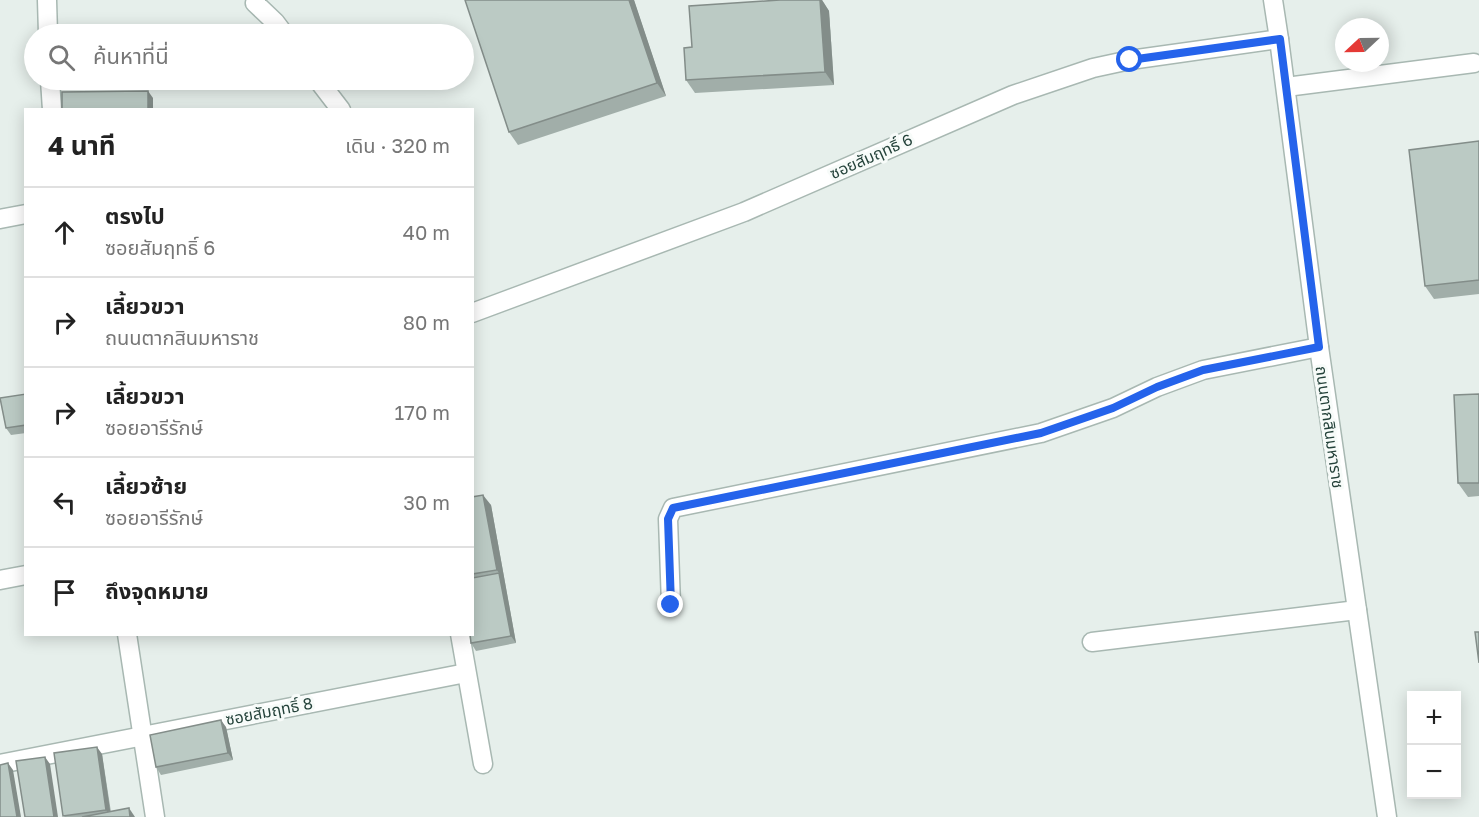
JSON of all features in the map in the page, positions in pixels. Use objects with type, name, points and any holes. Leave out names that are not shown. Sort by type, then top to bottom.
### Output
[{"type":"street","points":[[47,0],[48,24]]},
{"type":"street","points":[[256,0],[255,3],[276,24]]},
{"type":"street","name":"ถนนตากสินมหาราช","points":[[1273,0],[1280,39],[1319,347],[1388,817]]},
{"type":"street","name":"ซอยสัมฤทธิ์ 6","points":[[474,312],[744,212],[1013,94],[1093,68],[1130,60],[1280,39]]},
{"type":"street","points":[[1286,87],[1474,63]]},
{"type":"street","points":[[51,90],[52,108]]},
{"type":"street","points":[[326,90],[339,108]]},
{"type":"street","points":[[0,219],[24,214]]},
{"type":"street","points":[[671,605],[668,519],[673,508],[1041,433],[1113,408],[1157,387],[1203,370],[1319,347]]},
{"type":"street","points":[[0,580],[24,574]]},
{"type":"street","points":[[1092,642],[1357,610]]},
{"type":"street","points":[[127,636],[155,817]]},
{"type":"street","points":[[460,636],[483,764]]},
{"type":"street","name":"ซอยสัมฤทธิ์ 8","points":[[0,764],[466,673]]},
{"type":"building","points":[[465,0],[629,0],[657,83],[509,132]]},
{"type":"building","points":[[780,0],[820,0],[825,72],[686,80],[684,48],[692,47],[689,6]]},
{"type":"building","points":[[148,91],[148,108],[62,108],[62,92]]},
{"type":"building","points":[[1479,141],[1479,280],[1425,286],[1409,150]]},
{"type":"building","points":[[24,394],[24,425],[6,428],[0,398]]},
{"type":"building","points":[[1479,394],[1479,483],[1458,483],[1454,395]]},
{"type":"building","points":[[483,495],[497,570],[474,574],[474,497]]},
{"type":"building","points":[[499,573],[511,636],[471,643],[470,636],[474,636],[474,578]]},
{"type":"building","points":[[1475,632],[1479,632],[1479,663]]},
{"type":"building","points":[[221,720],[228,753],[156,767],[150,735]]},
{"type":"building","points":[[97,747],[106,810],[63,816],[54,753]]},
{"type":"building","points":[[45,757],[54,817],[25,817],[16,761]]},
{"type":"building","points":[[8,763],[17,817],[0,817],[0,765]]},
{"type":"building","points":[[129,808],[130,817],[82,817]]},
{"type":"route","points":[[671,605],[668,519],[673,508],[1041,433],[1113,408],[1157,387],[1203,370],[1319,347],[1280,39],[1130,60]]}]
